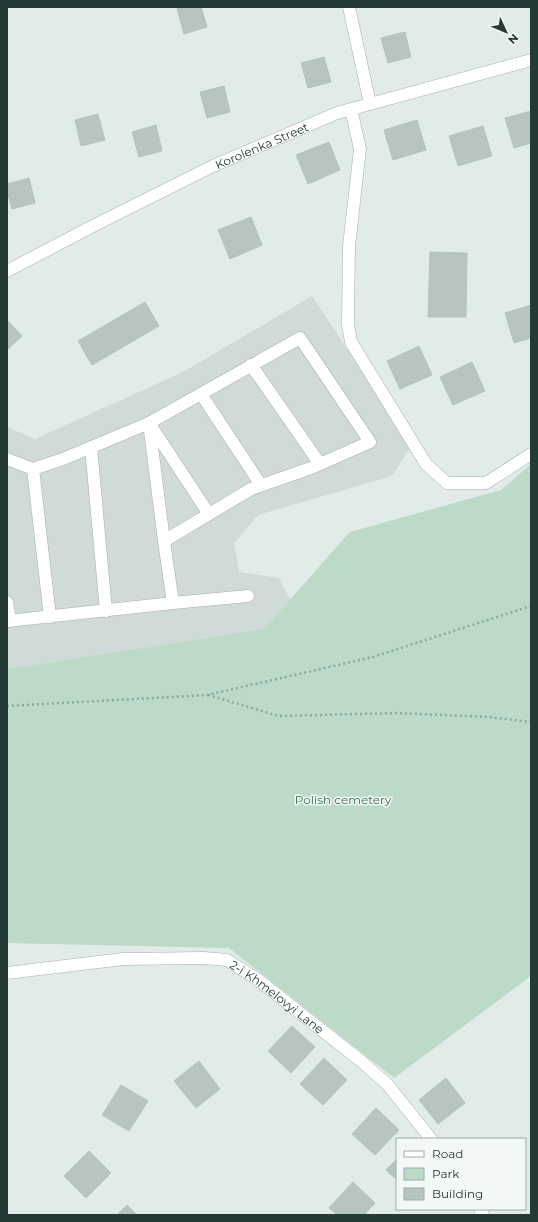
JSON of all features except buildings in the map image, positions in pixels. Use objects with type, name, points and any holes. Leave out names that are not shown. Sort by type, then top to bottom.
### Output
[{"type":"street","points":[[349,7],[370,104]]},
{"type":"street","name":"Korolenka Street","points":[[7,271],[213,166],[337,112],[531,60]]},
{"type":"street","points":[[351,109],[360,149],[349,246],[348,324],[351,342],[426,464],[447,483],[486,483],[531,454]]},
{"type":"street","points":[[7,459],[33,469],[62,459],[149,423],[300,338],[370,442],[320,464],[251,489],[164,541]]},
{"type":"street","points":[[251,365],[320,464]]},
{"type":"street","points":[[201,394],[262,486]]},
{"type":"street","points":[[149,423],[209,514]]},
{"type":"street","points":[[149,423],[173,603]]},
{"type":"street","points":[[91,447],[106,610]]},
{"type":"street","points":[[33,469],[50,617]]},
{"type":"street","points":[[7,602],[8,621],[248,596]]},
{"type":"street","name":"2-i Khmelovyi Lane","points":[[7,973],[123,959],[204,958],[227,960],[257,979],[372,1070],[387,1084],[430,1138]]},
{"type":"path","points":[[7,706],[208,695],[373,657],[531,606]]},
{"type":"path","points":[[208,695],[279,716],[397,713],[489,717],[531,722]]},
{"type":"shaded area","points":[[312,296],[411,446],[392,476],[258,515],[234,543],[239,572],[279,578],[290,600],[264,629],[7,669],[7,427],[35,439],[183,372]]},
{"type":"green space","name":"Polish cemetery","points":[[531,464],[531,976],[394,1078],[229,948],[7,943],[7,669],[264,629],[350,532],[501,490]]}]
